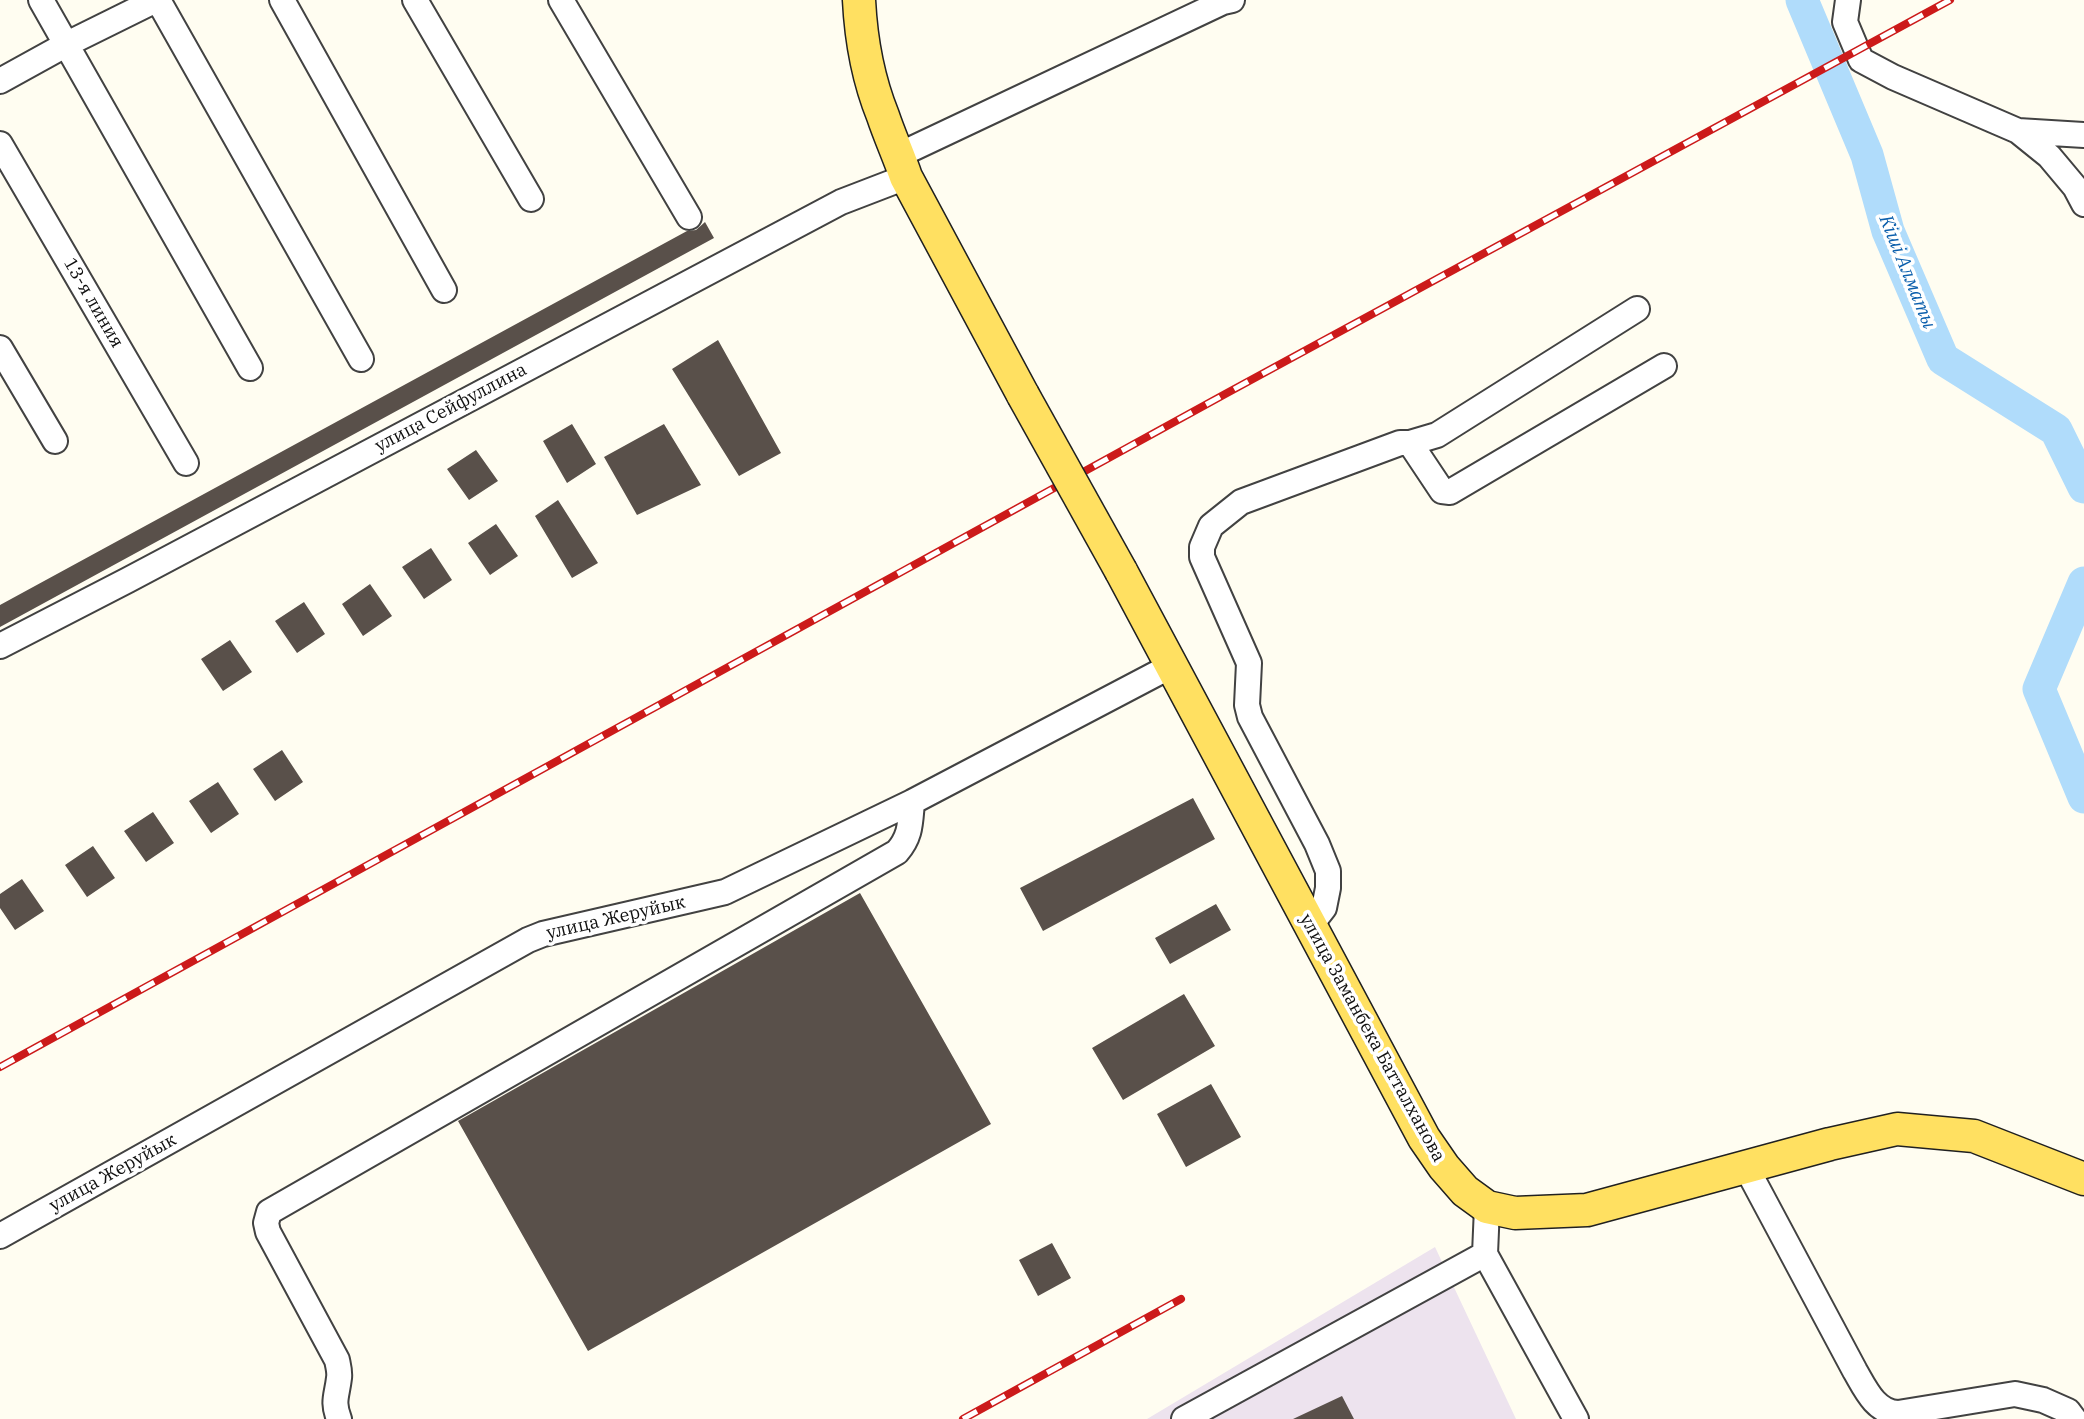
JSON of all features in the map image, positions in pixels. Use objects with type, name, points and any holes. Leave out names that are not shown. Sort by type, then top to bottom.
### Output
[{"type":"main road","points":[[859,0],[866,61],[902,166]]},
{"type":"main road","name":"улица Заманбека Батталханова","points":[[902,166],[1424,1138],[1465,1191],[1487,1208]]},
{"type":"main road","points":[[1487,1208],[1515,1213],[1587,1210],[1830,1144],[1897,1129],[1974,1136],[2084,1179]]},
{"type":"street","points":[[41,0],[250,368]]},
{"type":"street","points":[[0,81],[67,44],[157,0],[361,359]]},
{"type":"street","points":[[282,0],[444,290]]},
{"type":"street","points":[[415,0],[531,199]]},
{"type":"street","points":[[561,0],[689,217]]},
{"type":"street","name":"улица Сейфуллина","points":[[0,646],[841,202],[902,166],[1223,2],[1232,0]]},
{"type":"street","points":[[1848,0],[1845,22],[1861,60],[1893,77],[2018,131],[2049,156],[2075,187],[2084,204]]},
{"type":"street","points":[[2018,131],[2084,135]]},
{"type":"street","name":"13-я линия","points":[[0,144],[186,463]]},
{"type":"street","points":[[1310,926],[1324,908],[1328,872],[1317,844],[1250,717],[1247,705],[1249,663],[1202,557],[1202,547],[1212,526],[1241,502],[1400,443],[1410,443],[1437,435],[1637,309]]},
{"type":"street","points":[[0,348],[55,441]]},
{"type":"street","points":[[1410,443],[1442,491],[1450,492],[1664,366]]},
{"type":"street","name":"улица Жеруйык","points":[[0,1236],[528,940],[543,934],[725,892],[912,802],[1171,666]]},
{"type":"street","points":[[339,1419],[335,1408],[335,1393],[340,1377],[337,1360],[268,1232],[266,1223],[269,1212],[897,852],[906,842],[912,802]]},
{"type":"street","points":[[1746,1167],[1855,1371],[1880,1408],[1888,1413],[1898,1413],[2015,1394],[2043,1400],[2068,1411],[2074,1419]]},
{"type":"street","points":[[1487,1208],[1485,1254],[1576,1419]]},
{"type":"street","points":[[1184,1419],[1485,1254]]},
{"type":"shaded area","points":[[1435,1247],[1516,1419],[1147,1419]]},
{"type":"building","points":[[705,222],[714,238],[0,627],[0,605],[687,231],[696,230]]},
{"type":"building","points":[[718,340],[781,453],[739,476],[672,369]]},
{"type":"building","points":[[572,424],[596,464],[567,483],[543,441]]},
{"type":"building","points":[[664,424],[701,485],[637,515],[604,457]]},
{"type":"building","points":[[476,450],[498,481],[469,500],[447,469]]},
{"type":"building","points":[[558,500],[598,563],[572,578],[535,516]]},
{"type":"building","points":[[496,524],[518,556],[490,575],[468,543]]},
{"type":"building","points":[[431,548],[452,580],[424,599],[402,567]]},
{"type":"building","points":[[370,584],[392,616],[363,636],[342,604]]},
{"type":"building","points":[[304,602],[325,634],[297,653],[275,621]]},
{"type":"building","points":[[230,640],[252,672],[223,691],[201,659]]},
{"type":"building","points":[[282,750],[303,782],[275,801],[253,769]]},
{"type":"building","points":[[218,782],[239,814],[211,833],[189,801]]},
{"type":"building","points":[[1193,798],[1215,839],[1043,931],[1020,888]]},
{"type":"building","points":[[153,812],[174,843],[146,862],[124,831]]},
{"type":"building","points":[[93,846],[115,878],[87,897],[65,865]]},
{"type":"building","points":[[22,879],[44,911],[15,930],[0,908],[0,894]]},
{"type":"building","points":[[860,893],[991,1124],[588,1351],[458,1121]]},
{"type":"building","points":[[1216,904],[1231,930],[1170,964],[1155,938]]},
{"type":"building","points":[[1184,994],[1215,1046],[1123,1100],[1092,1048]]},
{"type":"building","points":[[1211,1084],[1241,1137],[1186,1167],[1157,1114]]},
{"type":"building","points":[[1052,1243],[1071,1278],[1038,1296],[1019,1260]]},
{"type":"building","points":[[1342,1396],[1354,1419],[1293,1419]]},
{"type":"waterway","name":"Кіші Алматы","points":[[1802,0],[1867,155],[1888,231],[1943,359],[2056,430],[2084,487]]},
{"type":"waterway","name":"Кіші Алматы","points":[[2084,583],[2039,689],[2084,797]]},
{"type":"railway","points":[[0,1067],[1227,393],[1950,0]]},
{"type":"railway","points":[[963,1419],[1181,1299]]}]
